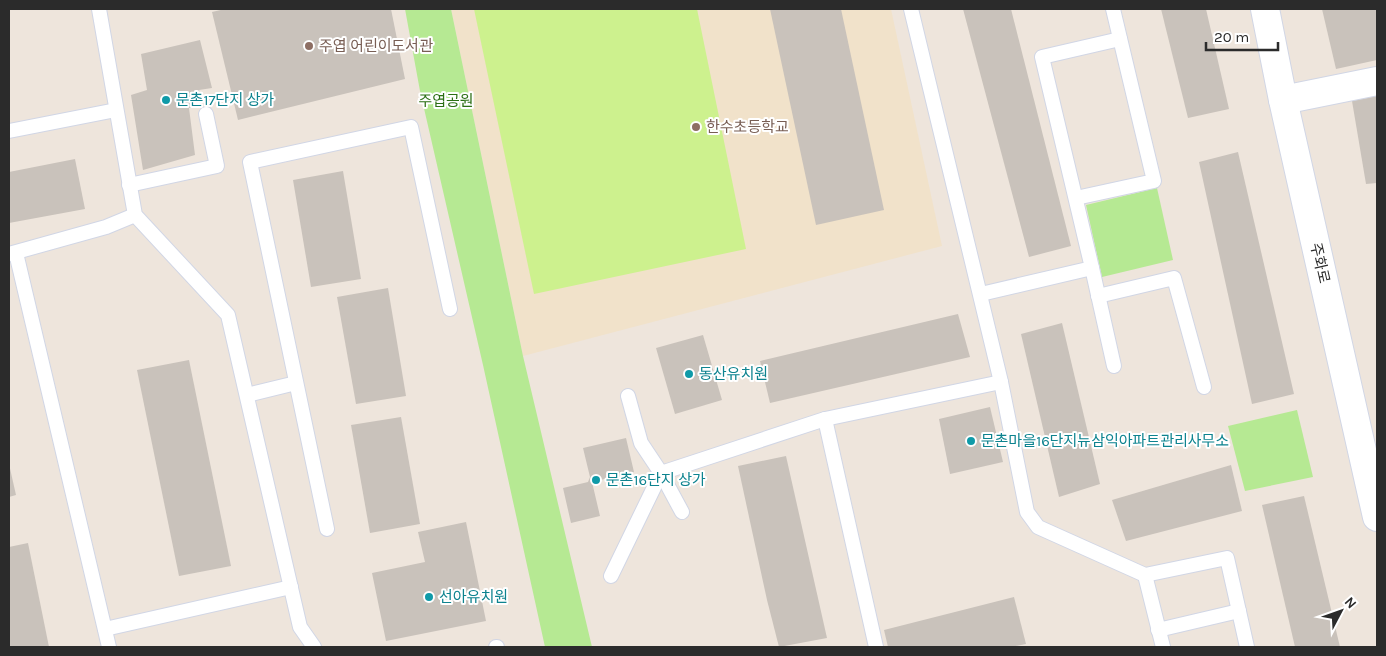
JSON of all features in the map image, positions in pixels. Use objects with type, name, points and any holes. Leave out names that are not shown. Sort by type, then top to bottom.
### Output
[{"type":"street","name":"주화로","points":[[1265,9],[1283,100],[1377,517]]},
{"type":"street","points":[[1283,100],[1377,81]]},
{"type":"lane","points":[[99,9],[135,215],[228,315],[300,627],[314,647]]},
{"type":"lane","points":[[911,9],[981,294],[1027,512],[1038,526],[1145,575],[1227,558],[1247,647]]},
{"type":"lane","points":[[1076,198],[1154,181],[1113,9]]},
{"type":"lane","points":[[1114,366],[1042,57],[1120,39]]},
{"type":"lane","points":[[9,131],[116,110]]},
{"type":"lane","points":[[129,185],[217,166],[206,114]]},
{"type":"lane","points":[[327,529],[250,162],[411,127],[450,308]]},
{"type":"lane","points":[[109,647],[12,254],[106,227],[135,215]]},
{"type":"lane","points":[[981,294],[1092,268]]},
{"type":"lane","points":[[1098,296],[1174,278],[1204,387]]},
{"type":"lane","points":[[610,576],[660,473],[825,419],[1001,382]]},
{"type":"lane","points":[[247,395],[296,383]]},
{"type":"lane","points":[[628,396],[641,443],[682,512]]},
{"type":"lane","points":[[825,419],[876,647]]},
{"type":"lane","points":[[1145,575],[1163,647]]},
{"type":"lane","points":[[105,629],[291,587]]},
{"type":"lane","points":[[1158,630],[1239,611]]},
{"type":"shaded area","name":"한수초등학교","points":[[451,9],[891,9],[942,246],[523,356]]},
{"type":"green space","name":"주엽공원","points":[[405,9],[451,9],[523,356],[592,647],[545,647],[420,91]]},
{"type":"green space","points":[[474,9],[697,9],[746,249],[534,294]]},
{"type":"green space","points":[[1157,188],[1173,260],[1102,277],[1086,205]]},
{"type":"green space","points":[[1297,410],[1313,477],[1245,491],[1228,426]]},
{"type":"building","name":"주엽 어린이도서관","points":[[225,9],[391,9],[405,79],[238,120],[212,12]]},
{"type":"building","points":[[770,9],[841,9],[884,210],[816,225]]},
{"type":"building","points":[[963,9],[1011,9],[1071,246],[1029,257]]},
{"type":"building","points":[[1161,9],[1206,9],[1229,109],[1188,118]]},
{"type":"building","points":[[1322,9],[1377,9],[1377,60],[1336,69]]},
{"type":"building","name":"문촌17단지 상가","points":[[200,40],[212,88],[199,90],[202,106],[189,108],[195,155],[143,170],[131,95],[147,90],[141,54]]},
{"type":"building","points":[[1377,96],[1377,183],[1366,184],[1352,101]]},
{"type":"building","points":[[1238,152],[1294,394],[1252,404],[1199,162]]},
{"type":"building","points":[[75,159],[85,209],[9,223],[9,172]]},
{"type":"building","points":[[343,171],[361,279],[311,287],[293,180]]},
{"type":"building","points":[[388,288],[406,396],[356,404],[337,297]]},
{"type":"building","points":[[958,314],[970,357],[770,403],[760,361]]},
{"type":"building","points":[[1062,323],[1100,484],[1059,497],[1021,334]]},
{"type":"building","name":"동산유치원","points":[[703,335],[722,400],[675,414],[656,348]]},
{"type":"building","points":[[189,360],[231,566],[179,576],[137,370]]},
{"type":"building","name":"문촌마을16단지뉴삼익아파트관리사무소","points":[[990,407],[1003,462],[950,474],[939,419]]},
{"type":"building","points":[[401,417],[420,524],[370,533],[351,425]]},
{"type":"building","name":"문촌16단지 상가","points":[[626,438],[634,472],[592,482],[600,516],[571,523],[563,488],[588,482],[590,477],[583,448]]},
{"type":"building","points":[[786,456],[827,638],[779,647],[738,466]]},
{"type":"building","points":[[9,464],[16,495],[9,497]]},
{"type":"building","points":[[1231,465],[1242,511],[1126,541],[1112,500]]},
{"type":"building","points":[[1304,496],[1340,647],[1295,647],[1262,505]]},
{"type":"building","name":"선아유치원","points":[[466,522],[486,621],[386,641],[372,573],[425,562],[418,532]]},
{"type":"building","points":[[28,543],[49,647],[9,647],[9,547]]},
{"type":"building","points":[[1014,597],[1026,644],[1011,647],[888,647],[884,630]]},
{"type":"place","name":"주엽 어린이도서관","points":[[309,46]]},
{"type":"place","name":"문촌17단지 상가","points":[[166,100]]},
{"type":"place","name":"한수초등학교","points":[[696,127]]},
{"type":"place","name":"동산유치원","points":[[689,374]]},
{"type":"place","name":"문촌마을16단지뉴삼익아파트관리사무소","points":[[971,441]]},
{"type":"place","name":"문촌16단지 상가","points":[[596,480]]},
{"type":"place","name":"선아유치원","points":[[429,597]]}]
